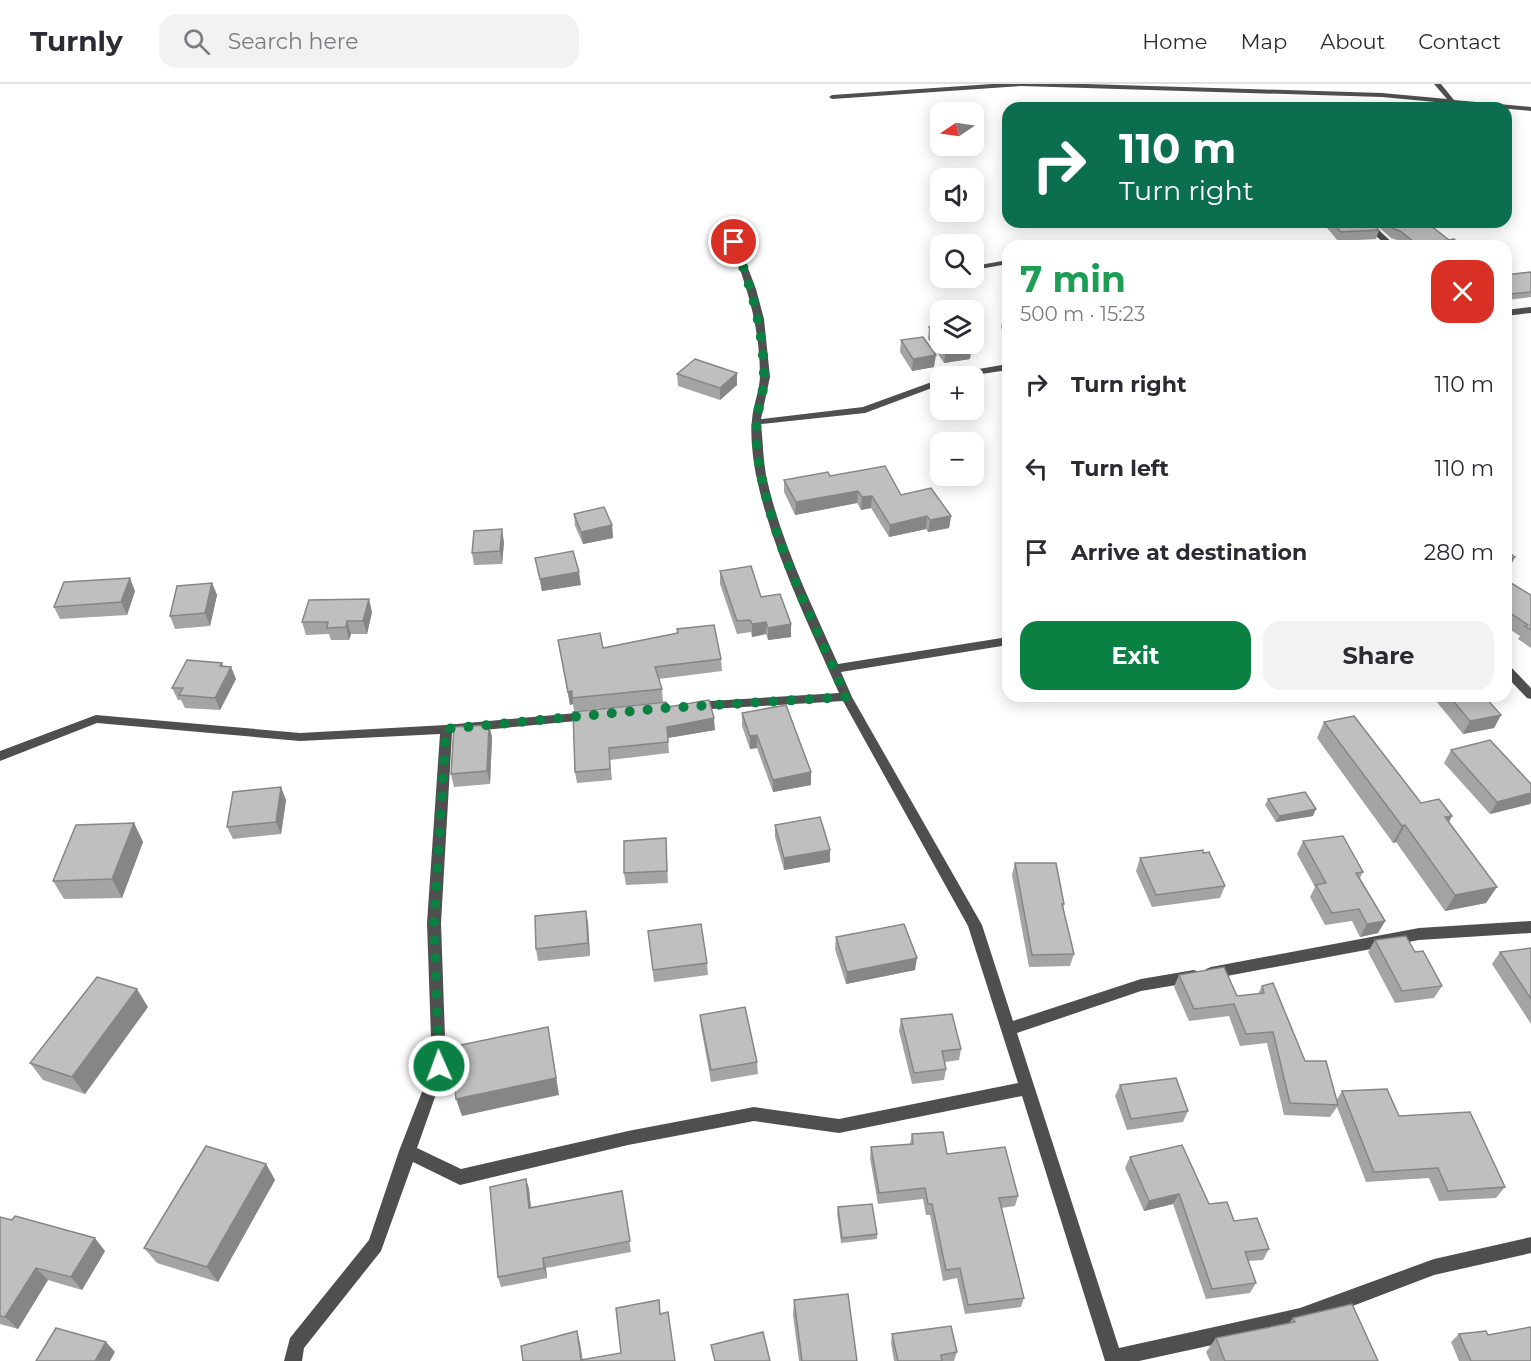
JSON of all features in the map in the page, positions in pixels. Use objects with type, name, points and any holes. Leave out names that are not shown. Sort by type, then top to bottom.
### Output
[{"type":"street","points":[[831,97],[1021,84],[1321,92],[1469,102]]},
{"type":"street","points":[[1316,84],[1321,92]]},
{"type":"street","points":[[1437,84],[1451,100]]},
{"type":"street","points":[[1512,107],[1531,109]]},
{"type":"street","points":[[1372,228],[1385,240]]},
{"type":"street","points":[[734,242],[752,289],[760,319],[765,377],[756,422],[761,474],[777,530],[846,697],[975,925],[1113,1359],[1300,1317],[1434,1267],[1531,1245]]},
{"type":"street","points":[[984,266],[1002,263]]},
{"type":"street","points":[[1526,311],[1531,320]]},
{"type":"street","points":[[984,371],[1002,368]]},
{"type":"street","points":[[756,422],[865,410],[930,386]]},
{"type":"street","points":[[834,669],[1002,642]]},
{"type":"street","points":[[1512,674],[1531,685]]},
{"type":"street","points":[[1512,675],[1531,695]]},
{"type":"street","points":[[677,707],[846,697]]},
{"type":"street","points":[[0,756],[96,719],[300,737],[446,729],[597,715]]},
{"type":"street","points":[[293,1361],[296,1344],[375,1245],[407,1150],[439,1066],[434,923],[446,729]]},
{"type":"street","points":[[1008,1029],[1141,985],[1419,934],[1531,927]]},
{"type":"street","points":[[407,1150],[460,1177],[627,1138],[754,1114],[839,1126],[1026,1088]]},
{"type":"building","points":[[1337,228],[1377,228],[1379,230],[1341,232]]},
{"type":"building","points":[[1434,228],[1449,240],[1411,240],[1394,229]]},
{"type":"building","points":[[1531,272],[1531,292],[1512,294],[1512,274]]},
{"type":"building","points":[[923,337],[930,347],[930,354],[936,355],[913,359],[901,340]]},
{"type":"building","points":[[695,359],[737,373],[720,388],[677,374]]},
{"type":"building","points":[[885,466],[901,495],[931,488],[951,516],[930,520],[927,516],[890,525],[872,496],[862,497],[858,491],[796,502],[784,480],[828,472],[830,476]]},
{"type":"building","points":[[604,507],[612,525],[581,532],[574,514]]},
{"type":"building","points":[[502,529],[500,551],[472,553],[474,531]]},
{"type":"building","points":[[573,551],[579,572],[540,579],[535,558]]},
{"type":"building","points":[[751,566],[761,597],[780,594],[791,624],[768,628],[766,622],[752,624],[750,620],[737,621],[720,571]]},
{"type":"building","points":[[130,578],[121,602],[54,607],[64,582]]},
{"type":"building","points":[[212,583],[205,613],[170,616],[177,586]]},
{"type":"building","points":[[1512,584],[1531,595],[1531,630],[1525,626],[1528,625],[1512,614]]},
{"type":"building","points":[[369,599],[363,621],[347,621],[346,627],[327,628],[328,622],[302,622],[309,600]]},
{"type":"building","points":[[714,625],[721,659],[655,667],[662,689],[572,698],[572,691],[568,692],[558,640],[600,633],[603,648],[678,633],[677,629]]},
{"type":"building","points":[[187,660],[222,663],[220,666],[231,667],[215,698],[179,695],[183,688],[172,688]]},
{"type":"building","points":[[709,700],[714,718],[667,727],[668,742],[609,748],[610,769],[575,772],[573,712],[666,702],[668,707]]},
{"type":"building","points":[[1454,702],[1489,702],[1501,715],[1470,721]]},
{"type":"building","points":[[786,705],[811,772],[773,780],[757,735],[750,736],[742,713]]},
{"type":"building","points":[[1354,716],[1421,803],[1439,799],[1452,816],[1445,817],[1497,887],[1455,895],[1405,825],[1402,826],[1324,722]]},
{"type":"building","points":[[489,725],[487,771],[451,774],[454,727]]},
{"type":"building","points":[[1490,740],[1531,784],[1531,793],[1497,802],[1451,750]]},
{"type":"building","points":[[281,787],[276,822],[227,827],[233,792]]},
{"type":"building","points":[[1305,792],[1316,809],[1279,816],[1268,799]]},
{"type":"building","points":[[820,817],[830,850],[784,858],[775,825]]},
{"type":"building","points":[[134,823],[112,879],[53,881],[76,825]]},
{"type":"building","points":[[1343,836],[1363,872],[1356,873],[1385,921],[1367,924],[1359,909],[1332,913],[1316,885],[1326,883],[1303,841]]},
{"type":"building","points":[[666,838],[667,871],[624,873],[624,841]]},
{"type":"building","points":[[1203,850],[1203,853],[1209,852],[1225,886],[1156,895],[1140,858]]},
{"type":"building","points":[[1015,863],[1056,863],[1064,904],[1062,904],[1074,954],[1032,955]]},
{"type":"building","points":[[586,911],[588,943],[536,949],[535,916]]},
{"type":"building","points":[[701,924],[707,963],[653,970],[648,931]]},
{"type":"building","points":[[904,924],[917,958],[847,972],[836,937]]},
{"type":"building","points":[[1406,936],[1415,952],[1423,951],[1442,986],[1402,991],[1375,940]]},
{"type":"building","points":[[1531,948],[1531,999],[1500,952]]},
{"type":"building","points":[[1224,967],[1237,996],[1264,993],[1262,986],[1273,983],[1305,1061],[1326,1061],[1338,1105],[1290,1103],[1273,1032],[1246,1034],[1234,1004],[1194,1009],[1179,975]]},
{"type":"building","points":[[97,977],[137,989],[72,1077],[30,1063]]},
{"type":"building","points":[[745,1007],[757,1062],[711,1070],[700,1015]]},
{"type":"building","points":[[952,1014],[961,1049],[942,1051],[946,1069],[914,1073],[901,1019]]},
{"type":"building","points":[[548,1027],[556,1078],[456,1099],[451,1047]]},
{"type":"building","points":[[1176,1078],[1188,1111],[1131,1119],[1120,1085]]},
{"type":"building","points":[[1387,1089],[1399,1116],[1470,1112],[1505,1187],[1448,1191],[1438,1168],[1374,1172],[1342,1091]]},
{"type":"building","points":[[943,1132],[947,1154],[1005,1147],[1018,1196],[999,1198],[1024,1298],[968,1305],[960,1268],[946,1270],[932,1204],[928,1204],[925,1188],[879,1193],[871,1147],[913,1144],[912,1134]]},
{"type":"building","points":[[1182,1145],[1209,1204],[1227,1202],[1234,1221],[1257,1218],[1269,1249],[1245,1252],[1256,1283],[1212,1289],[1179,1194],[1149,1201],[1130,1157]]},
{"type":"building","points":[[206,1146],[266,1164],[207,1267],[144,1248]]},
{"type":"building","points":[[526,1179],[529,1208],[622,1191],[630,1241],[543,1258],[544,1268],[498,1277],[490,1187]]},
{"type":"building","points":[[872,1204],[877,1234],[842,1238],[838,1207]]},
{"type":"building","points":[[15,1216],[95,1238],[71,1277],[36,1268],[5,1317],[0,1316],[0,1217],[12,1220]]},
{"type":"building","points":[[848,1294],[857,1361],[802,1361],[794,1300]]},
{"type":"building","points":[[659,1300],[660,1314],[668,1312],[675,1361],[523,1361],[521,1346],[577,1331],[581,1360],[621,1353],[616,1308]]},
{"type":"building","points":[[1352,1304],[1378,1361],[1225,1361],[1216,1338],[1295,1322],[1293,1318]]},
{"type":"building","points":[[951,1326],[957,1352],[941,1355],[942,1361],[898,1361],[892,1334]]},
{"type":"building","points":[[1531,1327],[1531,1361],[1471,1361],[1459,1334],[1486,1331],[1488,1335]]},
{"type":"building","points":[[56,1328],[106,1342],[95,1361],[36,1361]]},
{"type":"building","points":[[763,1332],[770,1361],[715,1361],[711,1345]]},
{"type":"route","points":[[439,1066],[434,923],[446,729],[666,708],[846,697],[792,571],[777,530],[761,474],[756,422],[765,377],[760,319],[752,289],[734,242]]}]
